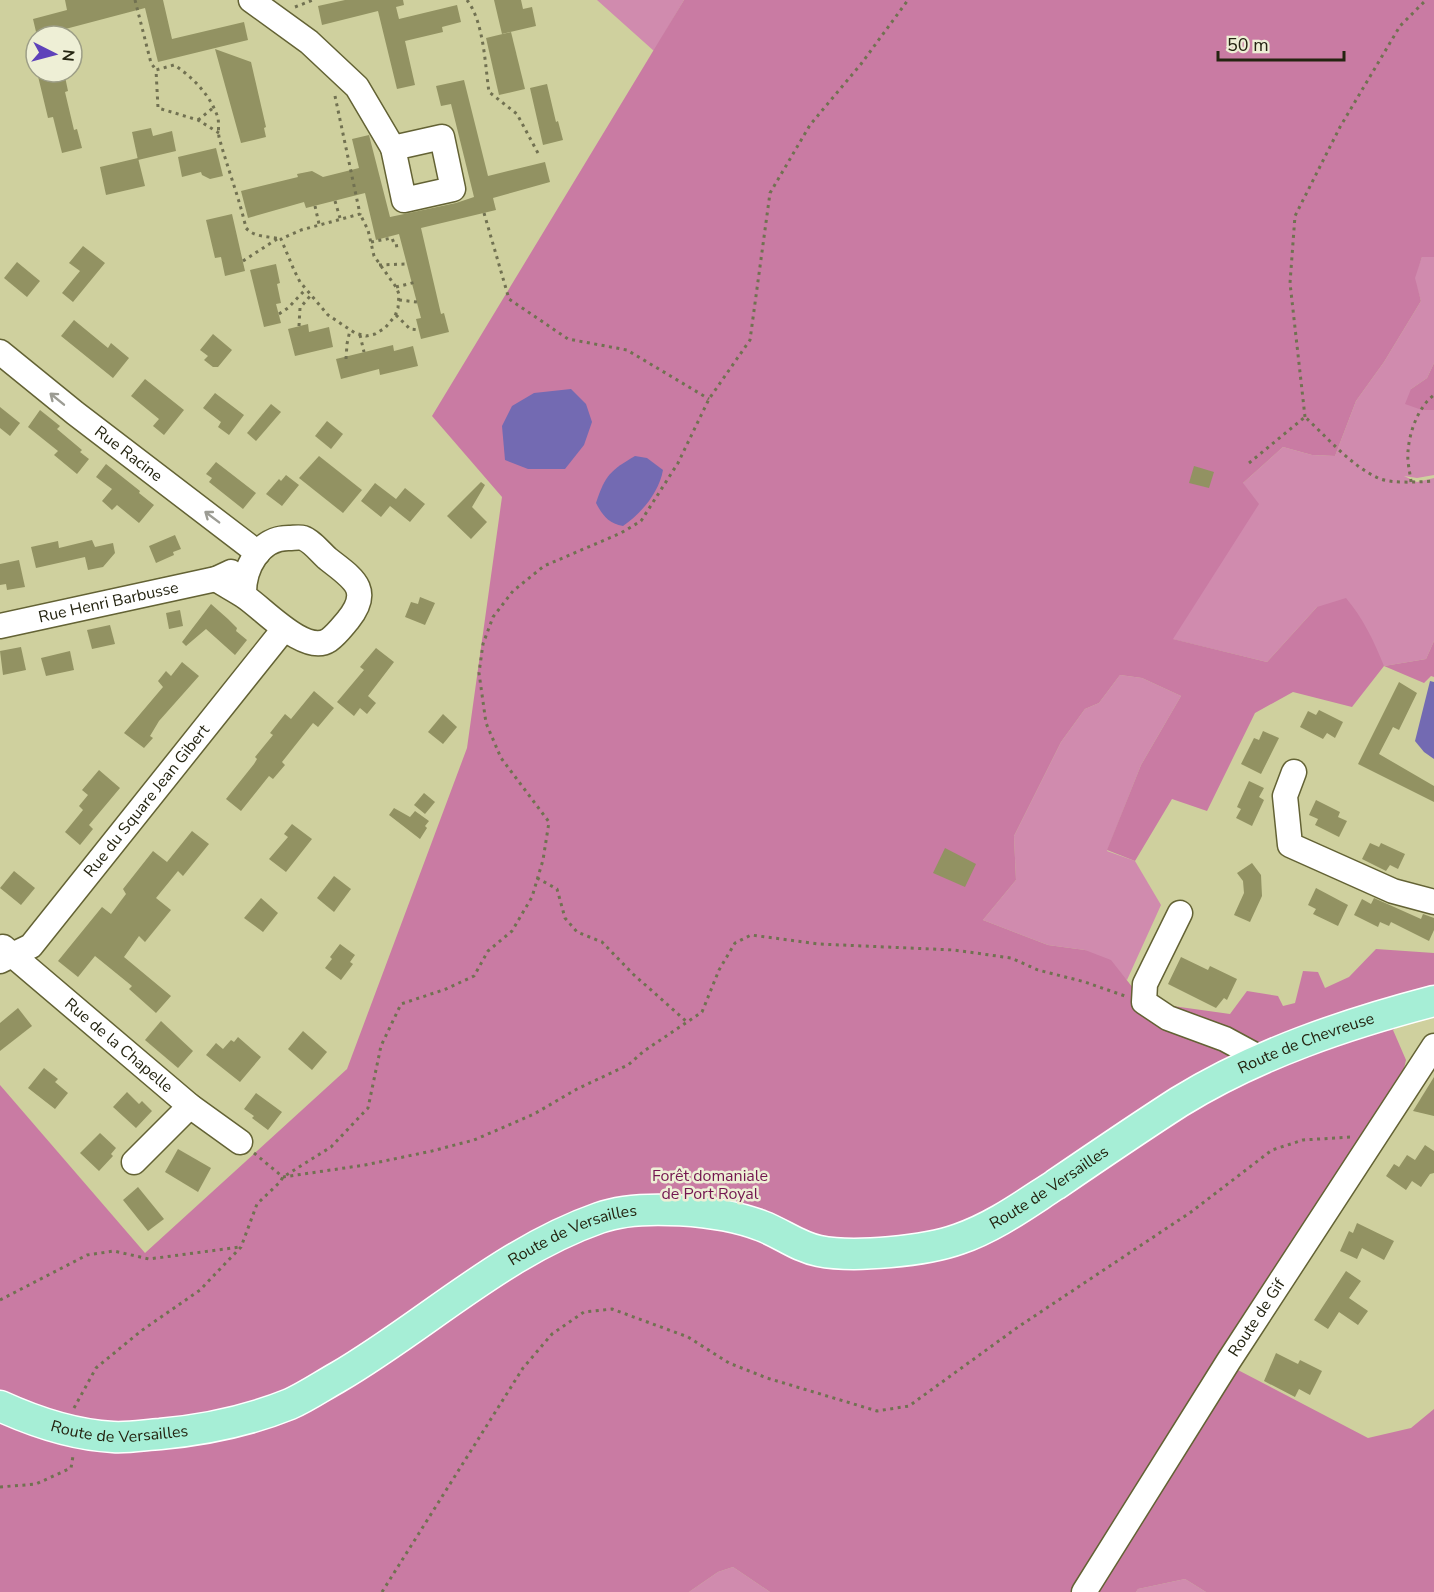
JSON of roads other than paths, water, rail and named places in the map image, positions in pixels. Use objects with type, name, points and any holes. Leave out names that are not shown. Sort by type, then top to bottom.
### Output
[{"type":"main road","name":"Route de Chevreuse","points":[[1184,1100],[1262,1059],[1307,1041],[1377,1016],[1434,1001]]},
{"type":"main road","name":"Route de Versailles","points":[[0,1406],[24,1417],[77,1433],[115,1437],[188,1431],[243,1421],[292,1403],[362,1363],[513,1260],[601,1217],[640,1210],[728,1216],[762,1226],[794,1242],[820,1251],[868,1254],[917,1249],[958,1240],[1001,1221],[1184,1100]]},
{"type":"street","points":[[251,0],[309,42],[357,87],[393,148]]},
{"type":"street","name":"Rue Racine","points":[[0,352],[253,561]]},
{"type":"street","points":[[216,579],[244,596],[284,629],[311,642],[324,643],[335,636],[357,609],[360,594],[355,581],[303,538],[285,537],[268,543],[253,561],[244,596]]},
{"type":"street","name":"Rue Henri Barbusse","points":[[0,626],[216,579],[253,561]]},
{"type":"street","name":"Rue du Square Jean Gibert","points":[[4,954],[31,946],[284,629]]},
{"type":"street","points":[[1294,772],[1285,796],[1290,845],[1394,891],[1434,902]]},
{"type":"street","points":[[1180,913],[1145,984],[1144,1002],[1168,1018],[1225,1039],[1262,1059]]},
{"type":"street","name":"Rue de la Chapelle","points":[[4,954],[190,1106],[240,1142]]},
{"type":"street","name":"Route de Gif","points":[[1084,1592],[1228,1362],[1434,1046]]},
{"type":"street","points":[[134,1162],[190,1106]]},
{"type":"park label","name":"Forêt domaniale de Port Royal","points":[[710,1185]]}]
